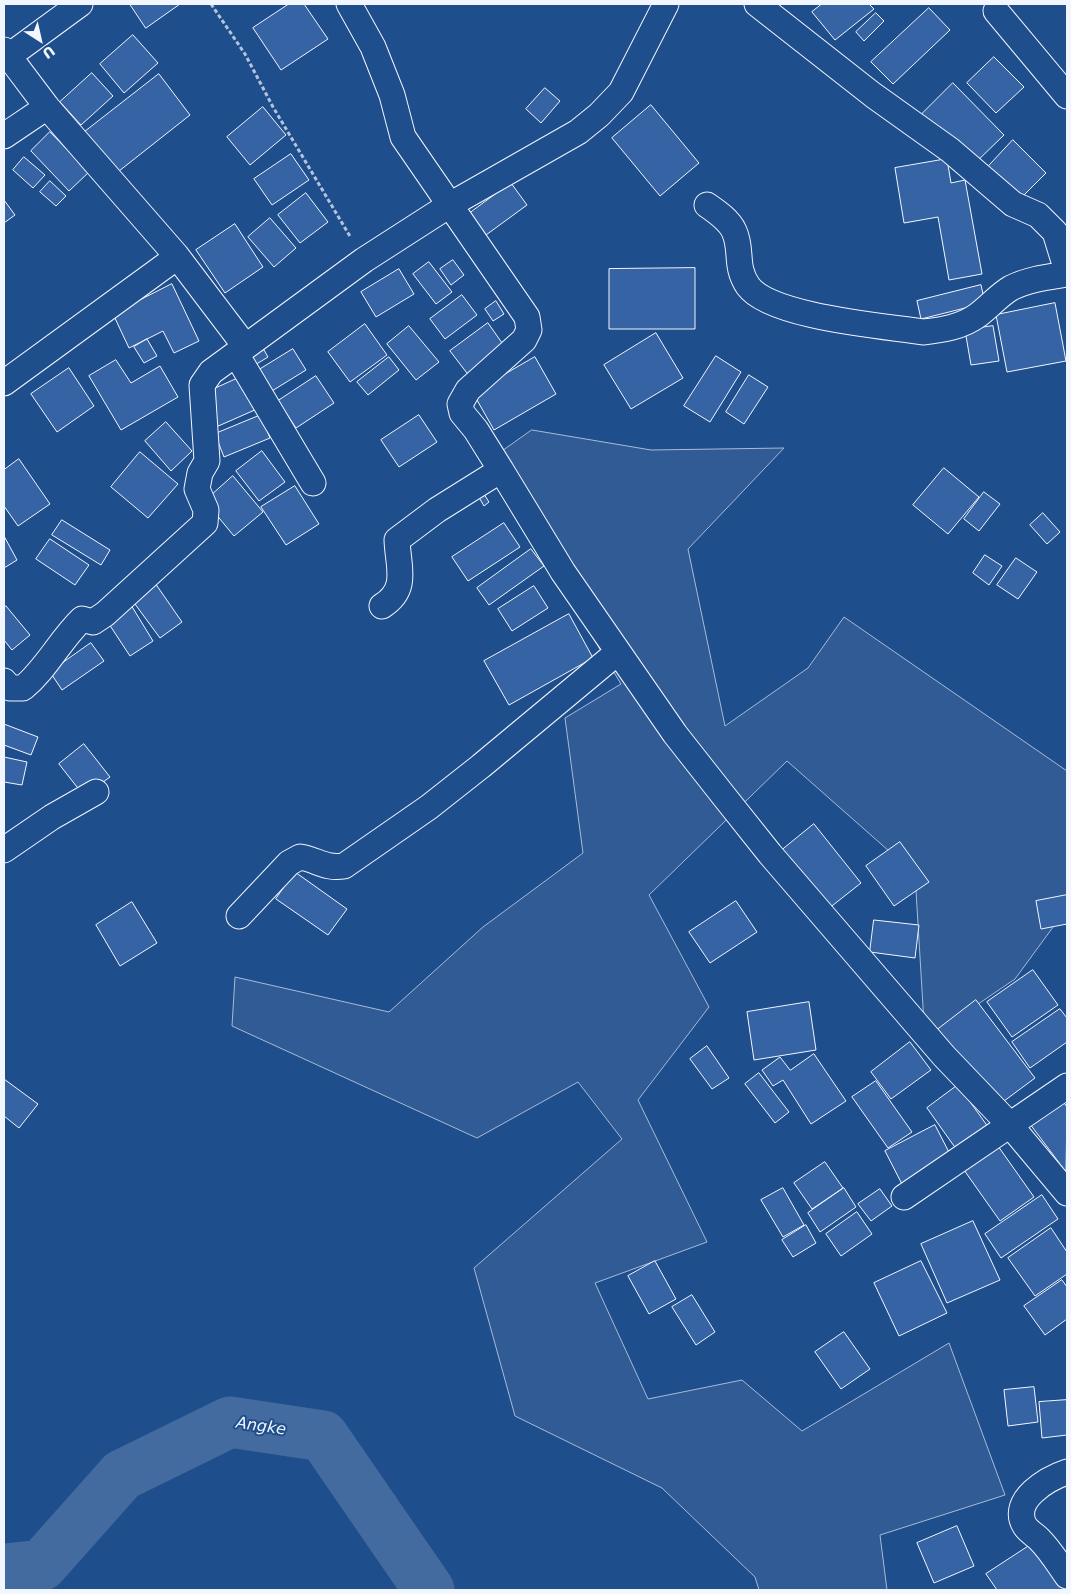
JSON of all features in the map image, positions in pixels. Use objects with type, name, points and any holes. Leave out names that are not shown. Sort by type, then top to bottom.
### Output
[{"type":"street","points":[[80,4],[6,53],[47,107],[177,257],[241,350],[313,483]]},
{"type":"street","points":[[348,4],[373,47],[392,94],[403,137],[448,206],[527,316],[529,330],[524,340],[468,390],[460,404],[462,413],[476,430],[563,572],[675,734],[770,854],[944,1056],[1010,1125],[1067,1193]]},
{"type":"street","points":[[4,681],[10,688],[23,688],[38,676],[72,629],[82,619],[93,622],[105,614],[205,523],[206,510],[197,489],[200,474],[207,461],[208,446],[201,396],[202,384],[212,372],[364,260],[448,206],[578,132],[599,115],[621,92],[666,4]]},
{"type":"street","points":[[708,205],[723,217],[735,232],[738,267],[748,286],[761,297],[810,314],[923,332],[940,330],[958,326],[976,317],[1009,290],[1026,282],[1067,272],[1061,227],[1013,204],[950,150],[873,95],[757,4]]},
{"type":"street","points":[[996,11],[1067,96]]},
{"type":"street","points":[[4,136],[47,107]]},
{"type":"street","points":[[4,383],[177,257]]},
{"type":"street","points":[[382,606],[393,599],[400,585],[397,540],[437,510],[500,470]]},
{"type":"street","points":[[240,916],[289,863],[300,857],[312,859],[331,868],[344,866],[429,807],[618,652]]},
{"type":"street","points":[[4,850],[52,817],[96,792]]},
{"type":"street","points":[[904,1197],[1067,1086]]},
{"type":"street","points":[[1067,1472],[1048,1479],[1034,1490],[1028,1496],[1022,1516],[1025,1526],[1050,1551],[1067,1576]]},
{"type":"path","points":[[211,4],[245,54],[273,107],[364,260]]},
{"type":"shaded area","points":[[532,430],[651,450],[784,448],[688,549],[725,726],[808,668],[844,617],[1067,771],[1067,908],[1015,979],[925,1040],[915,874],[787,761],[649,895],[709,1007],[638,1100],[707,1242],[595,1283],[648,1399],[742,1380],[802,1431],[949,1343],[1005,1495],[880,1535],[887,1590],[759,1590],[755,1577],[662,1488],[515,1416],[474,1268],[622,1139],[578,1082],[477,1138],[232,1026],[235,977],[389,1012],[483,927],[583,853],[565,718],[621,684],[487,462]]},
{"type":"building","points":[[130,4],[180,4],[146,28]]},
{"type":"building","points":[[289,4],[304,4],[328,39],[281,70],[253,28]]},
{"type":"building","points":[[822,4],[869,4],[874,9],[835,40],[812,12]]},
{"type":"building","points":[[929,8],[950,30],[893,84],[871,62]]},
{"type":"building","points":[[876,13],[884,21],[864,41],[856,32]]},
{"type":"building","points":[[133,35],[158,63],[124,93],[100,64]]},
{"type":"building","points":[[994,57],[1024,87],[996,113],[967,83]]},
{"type":"building","points":[[92,73],[113,96],[81,125],[60,102]]},
{"type":"building","points":[[159,74],[190,115],[114,175],[82,134]]},
{"type":"building","points":[[953,83],[1004,135],[972,166],[921,115]]},
{"type":"building","points":[[545,88],[560,101],[541,123],[526,109]]},
{"type":"building","points":[[651,105],[699,163],[660,196],[612,138]]},
{"type":"building","points":[[263,107],[286,135],[250,165],[227,137]]},
{"type":"building","points":[[50,132],[89,172],[69,191],[31,151]]},
{"type":"building","points":[[1013,140],[1046,173],[1017,202],[985,170]]},
{"type":"building","points":[[291,154],[309,180],[272,205],[254,179]]},
{"type":"building","points":[[24,157],[45,175],[33,188],[13,170]]},
{"type":"building","points":[[947,159],[951,183],[965,180],[982,274],[949,280],[938,217],[904,223],[895,168]]},
{"type":"building","points":[[50,181],[66,196],[56,206],[40,192]]},
{"type":"building","points":[[511,183],[527,205],[486,235],[470,213]]},
{"type":"building","points":[[306,193],[328,222],[300,243],[278,215]]},
{"type":"building","points":[[4,200],[15,215],[4,223]]},
{"type":"building","points":[[270,218],[296,248],[274,267],[248,237]]},
{"type":"building","points":[[235,224],[263,267],[225,293],[196,250]]},
{"type":"building","points":[[453,260],[464,275],[451,285],[440,269]]},
{"type":"building","points":[[429,262],[452,292],[436,304],[413,274]]},
{"type":"building","points":[[695,268],[695,329],[609,329],[609,269]]},
{"type":"building","points":[[399,269],[414,294],[376,317],[361,292]]},
{"type":"building","points":[[172,284],[199,341],[174,353],[163,331],[129,348],[113,314]]},
{"type":"building","points":[[981,285],[985,303],[921,319],[917,301]]},
{"type":"building","points":[[462,295],[477,315],[445,339],[430,319]]},
{"type":"building","points":[[496,301],[504,314],[493,321],[485,309]]},
{"type":"building","points":[[1055,303],[1066,361],[1007,372],[996,315]]},
{"type":"building","points":[[488,323],[507,350],[470,377],[450,351]]},
{"type":"building","points":[[365,324],[387,355],[350,382],[328,352]]},
{"type":"building","points":[[409,326],[439,362],[416,380],[387,344]]},
{"type":"building","points":[[993,326],[999,361],[971,365],[965,330]]},
{"type":"building","points":[[656,333],[683,378],[631,409],[604,365]]},
{"type":"building","points":[[147,339],[157,356],[144,363],[134,347]]},
{"type":"building","points":[[293,349],[306,370],[267,394],[254,373]]},
{"type":"building","points":[[264,350],[268,357],[250,368],[245,360]]},
{"type":"building","points":[[716,356],[741,372],[710,422],[684,406]]},
{"type":"building","points":[[389,357],[399,370],[368,395],[357,382]]},
{"type":"building","points":[[535,357],[556,394],[494,430],[473,393]]},
{"type":"building","points":[[116,360],[131,383],[160,366],[178,397],[121,430],[89,376]]},
{"type":"building","points":[[69,368],[94,406],[57,432],[31,394]]},
{"type":"building","points":[[749,375],[768,387],[744,424],[726,412]]},
{"type":"building","points":[[243,376],[257,409],[216,427],[203,394]]},
{"type":"building","points":[[316,376],[334,403],[296,428],[278,401]]},
{"type":"building","points":[[261,415],[270,438],[224,457],[215,434]]},
{"type":"building","points":[[419,415],[437,442],[399,467],[381,440]]},
{"type":"building","points":[[166,422],[192,451],[171,471],[145,441]]},
{"type":"building","points":[[262,451],[285,482],[259,501],[236,471]]},
{"type":"building","points":[[140,452],[178,484],[148,518],[111,487]]},
{"type":"building","points":[[19,459],[50,504],[18,526],[4,506],[4,470]]},
{"type":"building","points":[[944,468],[979,497],[948,534],[913,505]]},
{"type":"building","points":[[233,476],[263,512],[234,536],[205,501]]},
{"type":"building","points":[[295,486],[319,524],[286,545],[261,507]]},
{"type":"building","points":[[482,491],[489,502],[484,506],[477,494]]},
{"type":"building","points":[[984,492],[1000,504],[979,531],[964,519]]},
{"type":"building","points":[[1043,513],[1060,532],[1047,544],[1030,525]]},
{"type":"building","points":[[62,520],[110,550],[101,565],[52,535]]},
{"type":"building","points":[[504,523],[520,547],[468,581],[452,557]]},
{"type":"building","points":[[4,536],[17,560],[4,568]]},
{"type":"building","points":[[50,539],[89,565],[75,585],[36,559]]},
{"type":"building","points":[[531,549],[544,566],[489,605],[477,588]]},
{"type":"building","points":[[985,555],[1002,566],[989,585],[973,573]]},
{"type":"building","points":[[1016,558],[1037,572],[1018,599],[997,585]]},
{"type":"building","points":[[155,583],[182,622],[160,638],[132,600]]},
{"type":"building","points":[[534,586],[548,608],[512,631],[498,609]]},
{"type":"building","points":[[131,605],[153,641],[130,656],[107,621]]},
{"type":"building","points":[[6,606],[30,635],[12,650],[4,640],[4,608]]},
{"type":"building","points":[[569,614],[593,658],[509,705],[484,661]]},
{"type":"building","points":[[91,643],[104,661],[62,690],[50,672]]},
{"type":"building","points":[[4,724],[38,737],[31,755],[4,745]]},
{"type":"building","points":[[84,744],[110,777],[84,796],[59,764]]},
{"type":"building","points":[[4,757],[27,762],[22,785],[4,782]]},
{"type":"building","points":[[814,824],[861,883],[823,913],[776,855]]},
{"type":"building","points":[[900,842],[929,882],[894,906],[866,866]]},
{"type":"building","points":[[295,872],[347,909],[328,935],[276,899]]},
{"type":"building","points":[[1067,895],[1067,924],[1041,929],[1036,901]]},
{"type":"building","points":[[736,901],[757,932],[710,963],[689,932]]},
{"type":"building","points":[[132,902],[157,943],[120,966],[96,925]]},
{"type":"building","points":[[874,920],[919,925],[915,958],[870,952]]},
{"type":"building","points":[[1033,970],[1058,1005],[1012,1037],[987,1002]]},
{"type":"building","points":[[976,1000],[1035,1078],[996,1107],[937,1030]]},
{"type":"building","points":[[809,1002],[816,1050],[754,1060],[747,1012]]},
{"type":"building","points":[[1060,1009],[1067,1018],[1067,1042],[1030,1068],[1012,1042]]},
{"type":"building","points":[[910,1042],[931,1070],[891,1099],[871,1072]]},
{"type":"building","points":[[707,1046],[729,1078],[712,1089],[690,1059]]},
{"type":"building","points":[[814,1054],[846,1101],[811,1124],[783,1080],[773,1086],[762,1070],[780,1057],[790,1070]]},
{"type":"building","points":[[759,1073],[789,1112],[775,1123],[745,1084]]},
{"type":"building","points":[[4,1079],[38,1104],[19,1128],[4,1116]]},
{"type":"building","points":[[876,1081],[912,1132],[888,1148],[852,1097]]},
{"type":"building","points":[[958,1085],[991,1131],[959,1153],[927,1108]]},
{"type":"building","points":[[1062,1100],[1067,1107],[1066,1172],[1030,1124]]},
{"type":"building","points":[[935,1125],[954,1162],[904,1188],[885,1151]]},
{"type":"building","points":[[998,1146],[1034,1197],[1000,1221],[964,1170]]},
{"type":"building","points":[[825,1162],[843,1188],[812,1209],[794,1183]]},
{"type":"building","points":[[783,1188],[804,1225],[783,1237],[761,1200]]},
{"type":"building","points":[[844,1188],[856,1207],[820,1232],[808,1213]]},
{"type":"building","points":[[880,1189],[892,1206],[871,1221],[858,1204]]},
{"type":"building","points":[[1042,1195],[1058,1219],[1001,1258],[985,1234]]},
{"type":"building","points":[[857,1212],[872,1234],[841,1256],[826,1234]]},
{"type":"building","points":[[973,1221],[1000,1280],[947,1303],[921,1244]]},
{"type":"building","points":[[806,1225],[816,1243],[793,1257],[782,1240]]},
{"type":"building","points":[[1051,1228],[1067,1252],[1067,1274],[1035,1296],[1008,1258]]},
{"type":"building","points":[[655,1261],[676,1299],[649,1314],[628,1276]]},
{"type":"building","points":[[921,1261],[947,1313],[899,1336],[874,1283]]},
{"type":"building","points":[[1062,1280],[1067,1287],[1067,1319],[1045,1335],[1024,1306]]},
{"type":"building","points":[[692,1295],[715,1332],[696,1345],[672,1307]]},
{"type":"building","points":[[844,1332],[870,1369],[841,1389],[815,1352]]},
{"type":"building","points":[[1034,1387],[1038,1422],[1008,1426],[1004,1390]]},
{"type":"building","points":[[1067,1400],[1067,1435],[1042,1438],[1039,1402]]},
{"type":"building","points":[[957,1526],[974,1566],[934,1583],[917,1543]]},
{"type":"building","points":[[1035,1542],[1067,1590],[997,1590],[986,1574]]},
{"type":"waterway","name":"Angke","points":[[4,1569],[42,1565],[122,1475],[230,1422],[323,1436],[429,1590]]}]
